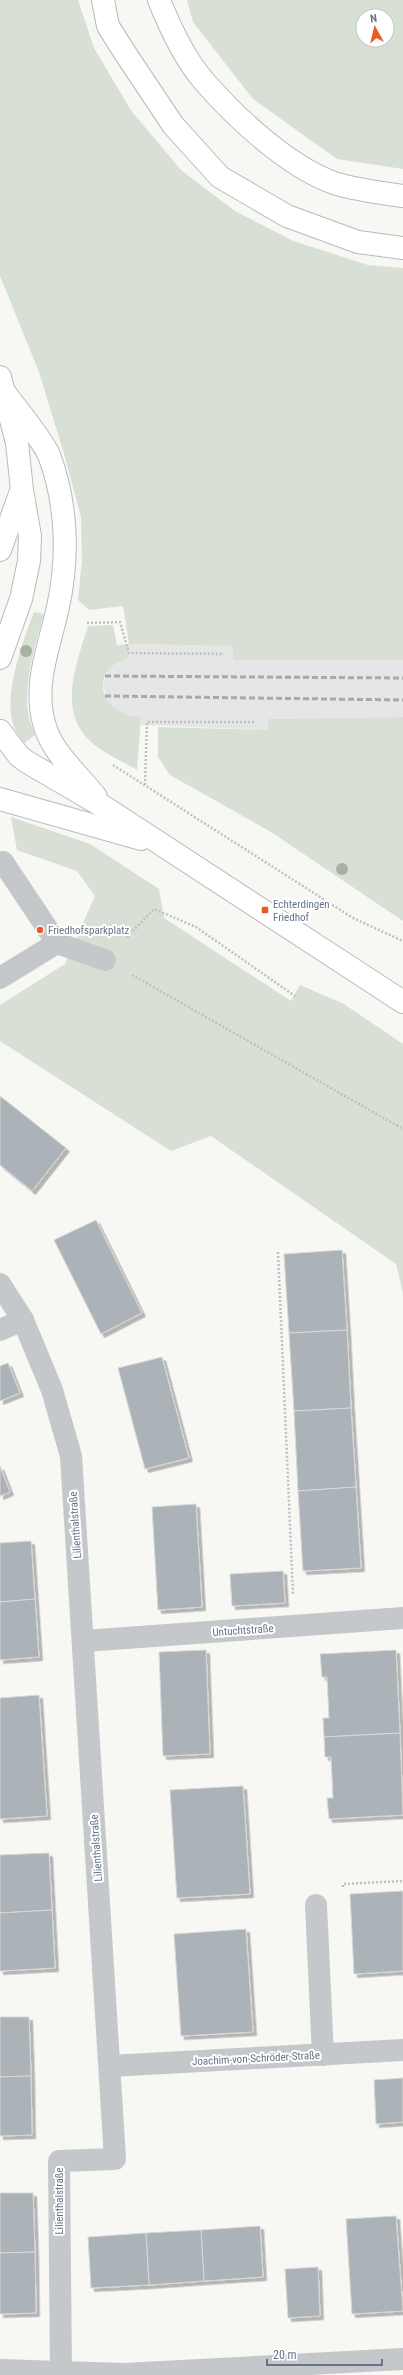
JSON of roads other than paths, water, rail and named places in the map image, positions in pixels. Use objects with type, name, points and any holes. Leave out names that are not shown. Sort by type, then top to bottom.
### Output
[{"type":"main road","points":[[103,0],[108,26],[124,53],[173,125],[220,177],[287,216],[358,242],[403,248]]},
{"type":"main road","points":[[159,0],[171,28],[202,79],[245,123],[285,155],[308,170],[334,183],[403,196]]},
{"type":"main road","points":[[0,658],[21,599],[29,561],[30,536],[22,490],[17,443],[3,385]]},
{"type":"main road","points":[[3,385],[48,454],[62,503],[66,555],[58,607],[48,642],[42,678],[40,699],[44,724],[62,757],[104,807]]},
{"type":"main road","points":[[0,550],[22,490]]},
{"type":"main road","points":[[0,731],[19,756],[27,762],[104,807],[164,845],[403,1002]]},
{"type":"main road","points":[[0,800],[164,845]]},
{"type":"street","points":[[3,862],[57,943],[105,960]]},
{"type":"street","points":[[0,978],[57,943]]},
{"type":"street","name":"Lilienthalstraße","points":[[0,1284],[23,1320],[52,1390],[70,1456],[84,1641],[110,2066],[115,2159],[59,2160],[61,2373]]},
{"type":"street","points":[[0,1330],[23,1320]]},
{"type":"street","name":"Untuchtstraße","points":[[84,1641],[403,1618]]},
{"type":"street","points":[[316,1905],[323,2055]]},
{"type":"street","name":"Joachim-von-Schröder-Straße","points":[[110,2066],[403,2050]]},
{"type":"street","points":[[0,2370],[124,2374],[403,2359]]},
{"type":"railway","points":[[105,676],[403,678]]},
{"type":"railway","points":[[105,696],[403,700]]},
{"type":"place","name":"Echterdingen Friedhof","points":[[265,910]]},
{"type":"place","name":"Friedhofsparkplatz","points":[[40,930]]}]
